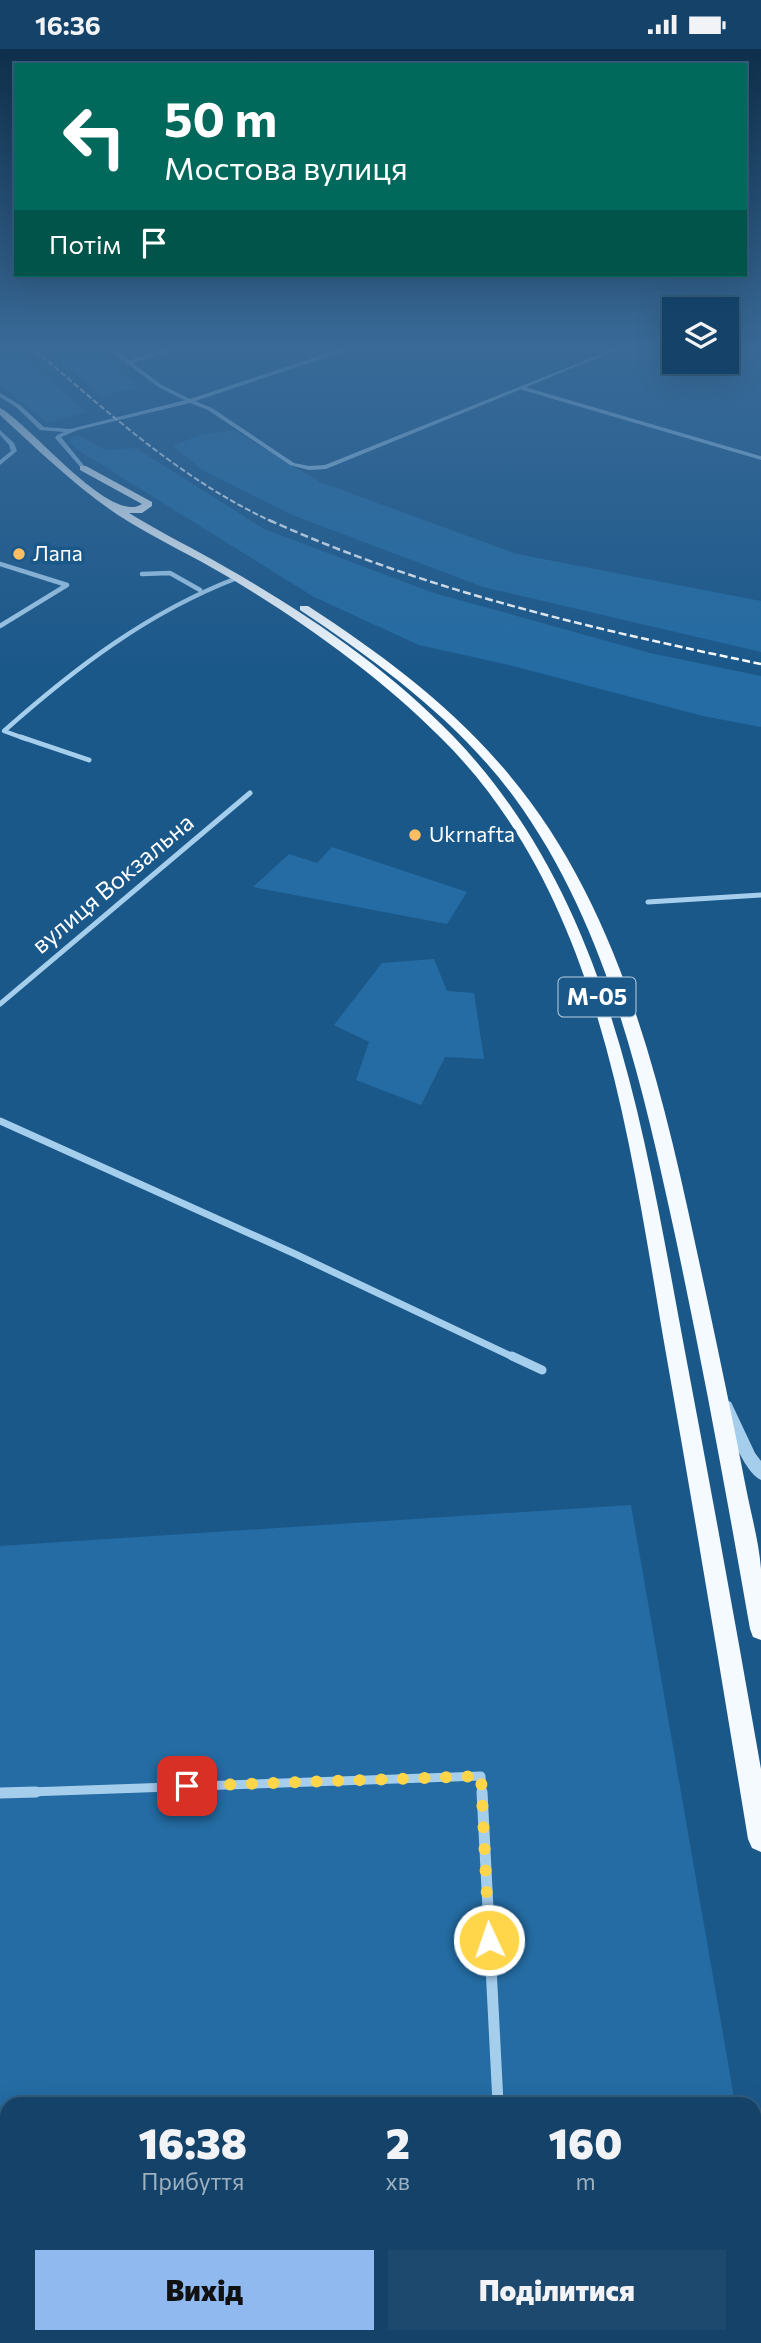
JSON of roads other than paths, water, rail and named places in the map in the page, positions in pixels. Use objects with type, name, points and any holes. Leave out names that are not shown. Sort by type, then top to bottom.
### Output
[{"type":"highway","name":"М-05","points":[[55,457],[118,510],[237,578],[332,641],[406,699],[451,741],[498,795],[521,831],[570,927],[612,1044],[640,1161],[696,1459],[761,1839]]},
{"type":"highway","points":[[70,457],[82,468],[149,503],[148,507],[139,511],[118,510]]},
{"type":"highway","name":"М-05","points":[[139,511],[326,622],[413,687],[461,730],[497,768],[548,837],[599,939],[636,1039],[657,1111],[718,1390],[761,1629]]},
{"type":"street","points":[[76,457],[82,468]]},
{"type":"street","points":[[282,457],[292,464],[320,468],[353,457]]},
{"type":"street","points":[[0,564],[67,585],[0,627]]},
{"type":"street","points":[[142,574],[170,573],[200,590]]},
{"type":"street","points":[[89,760],[4,731],[51,689],[98,654],[200,590],[237,578]]},
{"type":"street","name":"вулиця Вокзальна","points":[[0,1004],[250,793]]},
{"type":"street","points":[[648,902],[761,895]]},
{"type":"street","points":[[0,1121],[293,1253],[542,1370]]},
{"type":"street","points":[[718,1390],[750,1458],[761,1473]]},
{"type":"street","points":[[0,1793],[481,1776],[498,2097]]},
{"type":"railway","points":[[165,457],[208,487],[270,520]]},
{"type":"railway","points":[[270,520],[388,568],[449,588],[573,622],[761,664]]},
{"type":"place","name":"Лапа","points":[[19,554]]},
{"type":"place","name":"Ukrnafta","points":[[415,835]]}]
